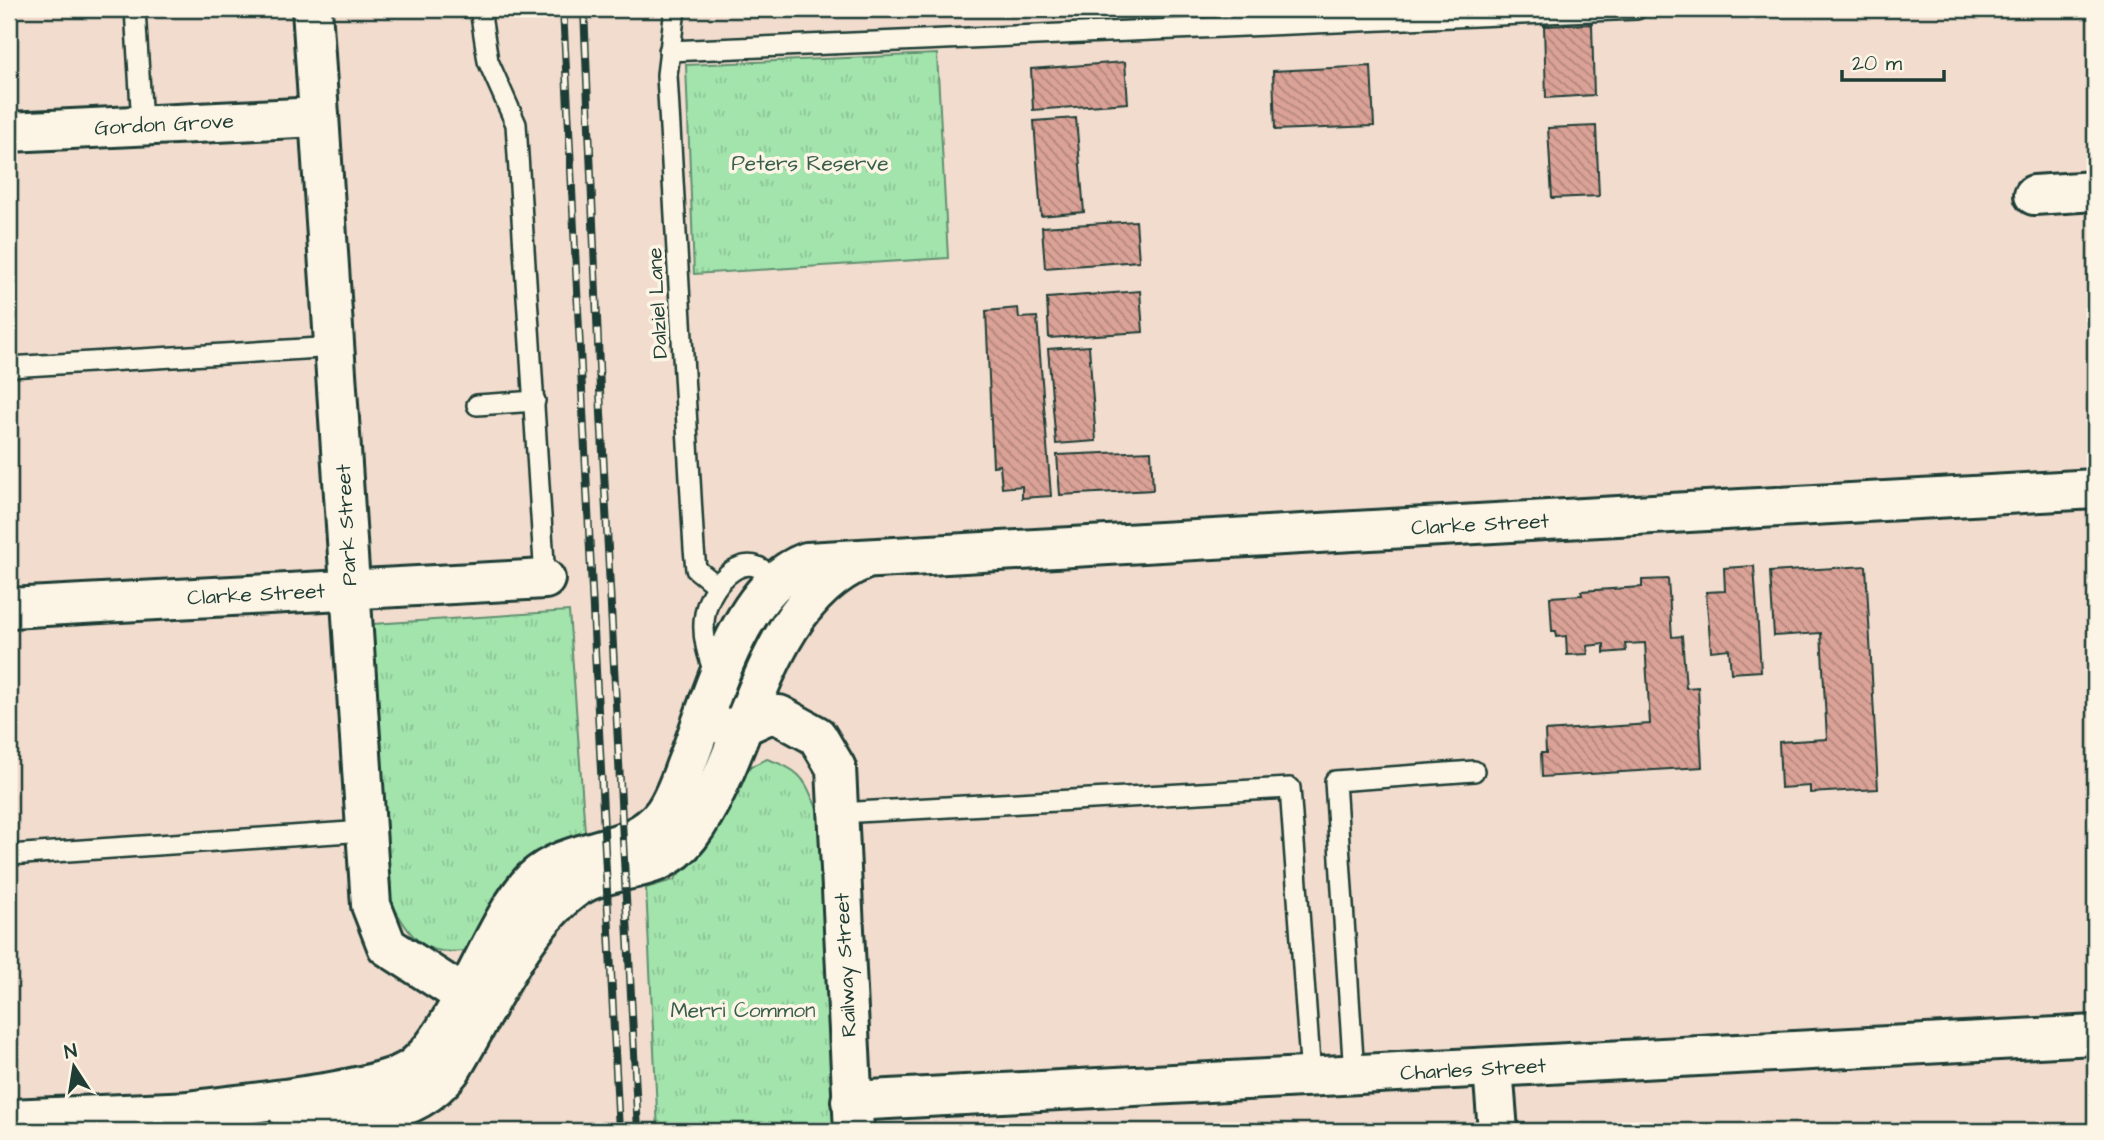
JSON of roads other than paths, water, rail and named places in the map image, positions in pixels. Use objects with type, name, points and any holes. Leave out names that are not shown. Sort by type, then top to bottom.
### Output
[{"type":"street","name":"Park Street","points":[[312,9],[371,905],[387,946],[475,1002]]},
{"type":"street","name":"Gordon Grove","points":[[9,132],[319,117]]},
{"type":"street","points":[[2034,195],[2095,191]]},
{"type":"street","name":"Clarke Street","points":[[718,681],[744,626],[773,582],[807,562],[2095,489]]},
{"type":"street","name":"Clarke Street","points":[[745,725],[786,632],[827,580],[864,560]]},
{"type":"street","name":"Clarke Street","points":[[9,608],[545,579]]},
{"type":"street","points":[[773,582],[784,606],[786,632]]},
{"type":"street","points":[[475,1002],[540,920],[582,883],[648,866],[668,858],[681,847],[706,806],[745,725],[732,712],[718,681]]},
{"type":"street","points":[[9,1119],[188,1111],[344,1117],[404,1107],[434,1089],[450,1070],[475,1002],[528,886],[565,859],[625,842],[653,825],[670,804],[718,681]]},
{"type":"street","name":"Railway Street","points":[[691,752],[719,731],[745,725],[772,714],[811,731],[832,758],[839,807],[853,1116]]},
{"type":"street","name":"Charles Street","points":[[853,1116],[1311,1077],[2095,1035]]},
{"type":"street","points":[[1493,1068],[1498,1131]]},
{"type":"lane","points":[[135,9],[142,124]]},
{"type":"lane","points":[[480,9],[488,61],[516,124],[545,579]]},
{"type":"lane","name":"Dalziel Lane","points":[[675,9],[668,51],[671,146],[696,569],[716,585]]},
{"type":"lane","points":[[668,51],[1637,9]]},
{"type":"lane","points":[[9,367],[336,347]]},
{"type":"lane","points":[[477,405],[535,401]]},
{"type":"lane","points":[[718,681],[704,630],[707,604],[716,585],[730,572],[756,565],[764,568],[773,582]]},
{"type":"lane","points":[[1354,1075],[1335,780],[1474,771]]},
{"type":"lane","points":[[839,807],[1290,788],[1311,1077]]},
{"type":"lane","points":[[9,855],[365,831]]},
{"type":"railway","points":[[563,9],[619,1131]]},
{"type":"railway","points":[[584,9],[601,413],[638,1131]]},
{"type":"park label","name":"Peters Reserve","points":[[810,163]]},
{"type":"park label","name":"Merri Common","points":[[743,1010]]}]
